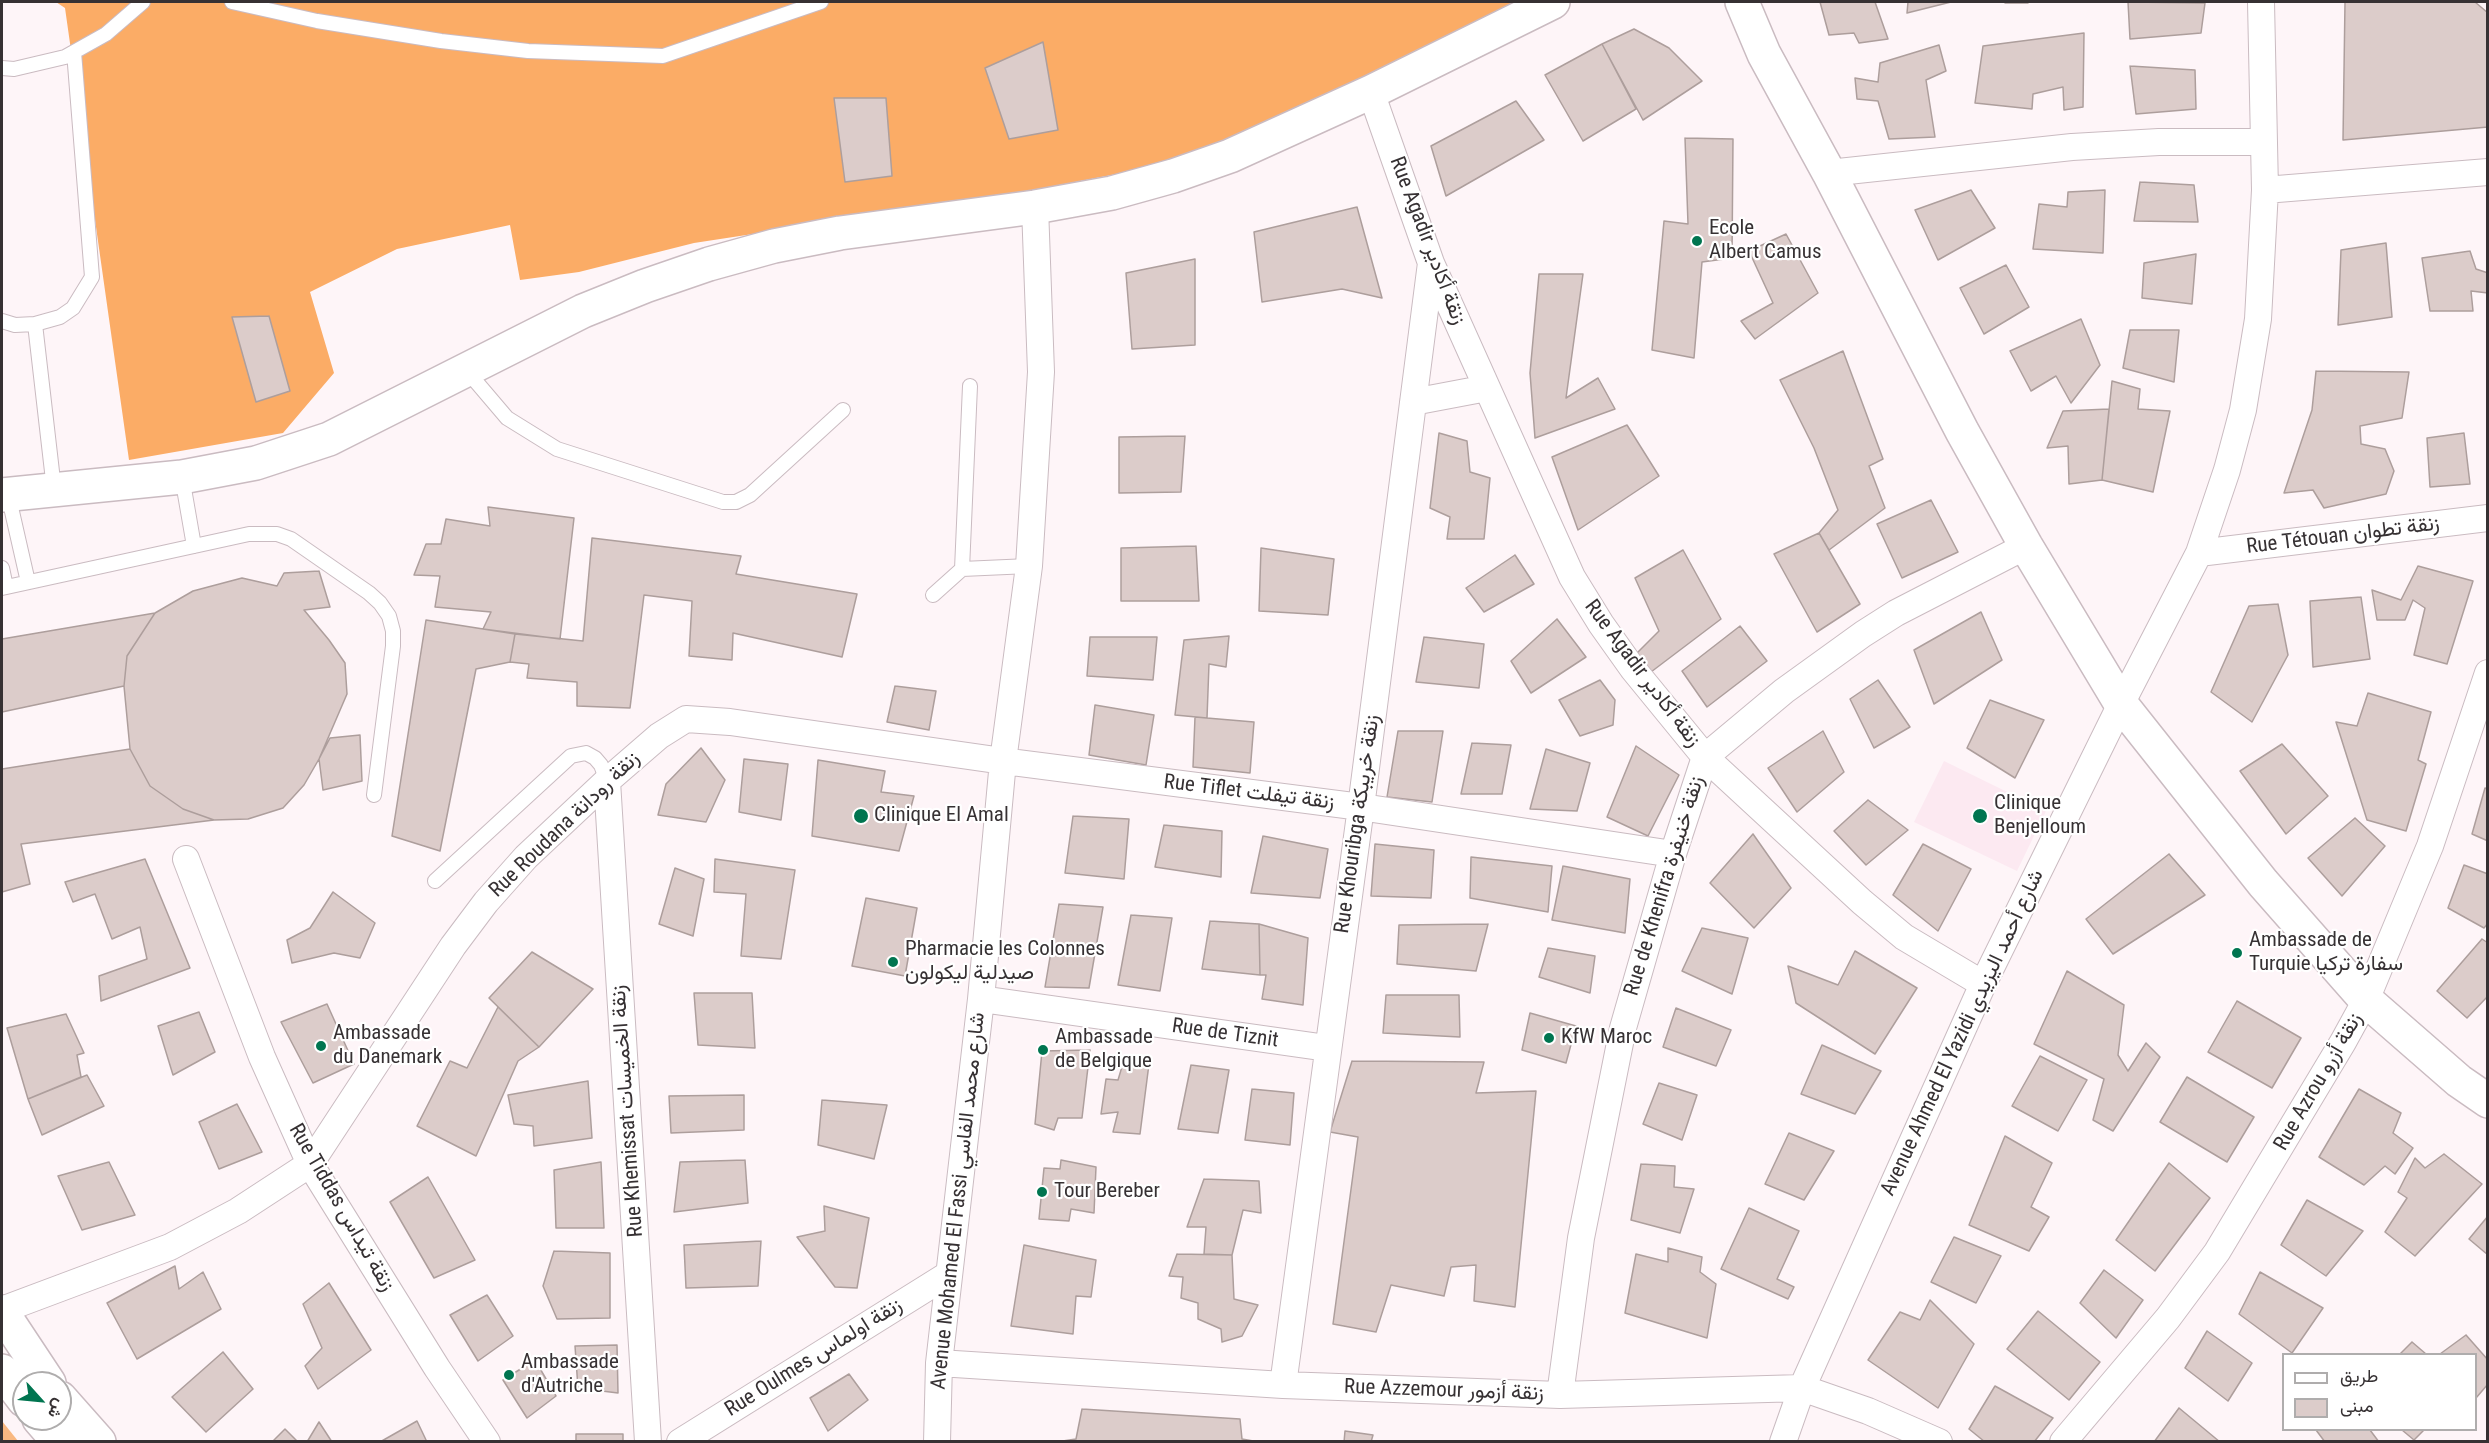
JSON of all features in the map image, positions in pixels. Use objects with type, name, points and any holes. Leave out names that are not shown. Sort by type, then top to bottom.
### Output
[{"type":"street","points":[[5,494],[182,477],[256,462],[329,439],[583,311],[645,285],[774,246],[840,233],[1035,207],[1113,193],[1184,172],[1230,156],[1371,92],[1553,2]]},
{"type":"street","points":[[1743,2],[1764,54],[1829,173],[1962,431],[2026,546],[2121,704],[2263,883],[2366,1000],[2459,1081],[2487,1101]]},
{"type":"street","name":"Avenue Ahmed El Yazidi شارع أحمد اليزيدي","points":[[1783,1442],[1802,1388],[1983,984],[2121,704],[2199,554],[2227,470],[2243,410],[2258,319],[2265,190],[2261,2]]},
{"type":"street","name":"Rue Agadir زنقة أكادير","points":[[1371,92],[1431,262],[1572,577],[1633,669],[1705,757],[1862,902],[1904,937],[1983,984]]},
{"type":"street","points":[[1829,173],[2072,147],[2159,142],[2263,142]]},
{"type":"street","points":[[2265,190],[2487,172]]},
{"type":"street","name":"Avenue Mohamed El Fassi شارع محمد الفاسي","points":[[937,1442],[939,1363],[981,999],[1003,761],[1029,566],[1041,372],[1035,207]]},
{"type":"street","name":"Rue Khouribga زنقة خريبكة","points":[[1283,1385],[1361,807],[1431,262]]},
{"type":"street","points":[[1413,402],[1487,388]]},
{"type":"street","name":"Rue Tétouan زنقة تطوان","points":[[2199,554],[2487,518]]},
{"type":"street","name":"Rue de Khenifra زنقة خنيفرة","points":[[1560,1395],[1581,1238],[1623,1028],[1673,854],[1705,757],[1784,691],[1853,641],[1896,613],[2026,546]]},
{"type":"street","name":"Rue Azrou زنقة أزرو","points":[[2063,1442],[2168,1318],[2217,1252],[2268,1171],[2366,1000],[2430,846],[2487,673]]},
{"type":"street","name":"Rue Roudana زنقة رودانة","points":[[2,1311],[170,1247],[238,1211],[310,1164],[448,955],[486,902],[526,857],[607,781],[675,724],[693,719],[741,724],[1003,761]]},
{"type":"street","name":"Rue Tiflet زنقة تيفلت","points":[[1003,761],[1361,807],[1673,854]]},
{"type":"street","name":"Rue Khemissat زنقة الخميسات","points":[[607,781],[648,1442]]},
{"type":"street","name":"Rue Tiddas زنقة تيداس","points":[[186,859],[262,1057],[310,1164],[437,1368],[487,1442]]},
{"type":"street","name":"Rue de Tiznit","points":[[981,999],[1327,1048]]},
{"type":"street","name":"Rue Oulmes زنقة اولماس","points":[[680,1442],[949,1274]]},
{"type":"street","points":[[2,1311],[41,1371]]},
{"type":"street","name":"Rue Azzemour زنقة أزمور","points":[[939,1363],[1283,1385],[1560,1395],[1802,1388],[1877,1415],[1939,1442]]},
{"type":"street","points":[[2,1371],[12,1384]]},
{"type":"street","points":[[72,1412],[99,1442]]},
{"type":"lane","points":[[2,68],[14,69],[65,57],[106,34],[143,2]]},
{"type":"lane","points":[[232,2],[317,21],[441,41],[528,51],[663,56],[821,2]]},
{"type":"lane","points":[[2,321],[15,325],[35,324],[60,317],[73,308],[92,277],[74,52]]},
{"type":"lane","points":[[35,324],[54,489]]},
{"type":"lane","points":[[465,369],[507,418],[557,449],[723,502],[736,502],[750,495],[843,410]]},
{"type":"lane","points":[[962,568],[970,386]]},
{"type":"lane","points":[[182,477],[194,546]]},
{"type":"lane","points":[[5,494],[28,582]]},
{"type":"lane","points":[[2,568],[4,588],[249,534],[278,534],[303,547],[380,603],[389,616],[393,631],[393,646],[374,795]]},
{"type":"lane","points":[[933,595],[962,568],[1029,566]]},
{"type":"lane","points":[[435,881],[571,756],[586,753],[595,758],[601,765],[607,781]]},
{"type":"shaded area","points":[[56,2],[1519,2],[1289,116],[1179,162],[1008,195],[694,243],[579,272],[520,280],[510,225],[397,249],[310,292],[334,373],[283,433],[129,460],[65,8]]},
{"type":"shaded area","name":"Clinique Benjelloum","points":[[1944,761],[2046,811],[2017,871],[1914,822]]},
{"type":"shaded area","points":[[2,1421],[18,1441],[2,1441]]},
{"type":"building","points":[[1820,2],[1875,2],[1888,39],[1859,43],[1854,33],[1829,35]]},
{"type":"building","points":[[1908,2],[1951,2],[1907,13]]},
{"type":"building","points":[[2028,2],[2028,3],[2005,3]]},
{"type":"building","points":[[2128,2],[2205,3],[2201,33],[2130,39]]},
{"type":"building","points":[[2345,2],[2475,2],[2488,13],[2488,127],[2343,140]]},
{"type":"building","points":[[1634,29],[1669,48],[1702,81],[1643,120],[1602,44]]},
{"type":"building","points":[[2084,33],[2083,107],[2064,110],[2063,87],[2033,94],[2032,109],[1975,103],[1983,46]]},
{"type":"building","points":[[1043,42],[1058,130],[1009,139],[985,68]]},
{"type":"building","points":[[1602,44],[1636,109],[1583,141],[1545,75]]},
{"type":"building","points":[[1939,45],[1946,71],[1926,80],[1935,137],[1889,139],[1878,101],[1857,99],[1855,78],[1878,82],[1880,63]]},
{"type":"building","points":[[2130,66],[2195,70],[2196,109],[2136,114]]},
{"type":"building","points":[[834,98],[886,98],[892,176],[845,182]]},
{"type":"building","points":[[1516,101],[1544,140],[1446,196],[1431,146]]},
{"type":"building","name":"Ecole Albert Camus","points":[[1685,138],[1733,139],[1732,258],[1702,262],[1694,358],[1652,350],[1664,221],[1688,224]]},
{"type":"building","points":[[2140,182],[2194,185],[2198,222],[2134,221]]},
{"type":"building","points":[[1971,190],[1995,228],[1938,260],[1915,210]]},
{"type":"building","points":[[2105,190],[2103,253],[2033,249],[2039,204],[2067,207],[2068,192]]},
{"type":"building","points":[[1357,207],[1382,298],[1342,289],[1262,302],[1254,232]]},
{"type":"building","points":[[1786,234],[1818,293],[1755,339],[1741,321],[1773,303],[1749,251]]},
{"type":"building","points":[[2386,243],[2392,317],[2338,325],[2341,250]]},
{"type":"building","points":[[2470,251],[2476,269],[2488,273],[2488,293],[2471,291],[2473,311],[2430,311],[2422,258]]},
{"type":"building","points":[[2196,254],[2192,304],[2142,298],[2144,263]]},
{"type":"building","points":[[1195,259],[1195,345],[1132,349],[1126,273]]},
{"type":"building","points":[[2006,265],[2029,307],[1984,334],[1960,288]]},
{"type":"building","points":[[1539,274],[1583,274],[1566,398],[1598,378],[1615,409],[1535,438],[1530,373]]},
{"type":"building","points":[[269,316],[290,391],[256,402],[232,317]]},
{"type":"building","points":[[2081,319],[2100,365],[2071,403],[2056,376],[2031,391],[2010,351]]},
{"type":"building","points":[[2130,330],[2179,330],[2174,382],[2123,368]]},
{"type":"building","points":[[1843,351],[1883,459],[1869,466],[1885,508],[1829,550],[1819,533],[1838,510],[1814,448],[1780,380]]},
{"type":"building","points":[[2316,371],[2409,372],[2402,418],[2360,426],[2361,444],[2385,449],[2394,471],[2386,494],[2324,508],[2313,490],[2284,493],[2312,410]]},
{"type":"building","points":[[2112,381],[2140,389],[2138,409],[2170,411],[2153,492],[2102,480]]},
{"type":"building","points":[[2109,409],[2102,480],[2069,484],[2068,446],[2047,448],[2063,411]]},
{"type":"building","points":[[1627,425],[1659,476],[1578,530],[1552,457]]},
{"type":"building","points":[[1439,433],[1467,441],[1470,472],[1490,478],[1484,539],[1447,539],[1450,517],[1430,508]]},
{"type":"building","points":[[2464,433],[2470,484],[2430,487],[2427,438]]},
{"type":"building","points":[[1185,436],[1181,492],[1119,493],[1119,437]]},
{"type":"building","points":[[1931,500],[1958,552],[1902,578],[1877,524]]},
{"type":"building","points":[[488,507],[574,518],[560,639],[483,629],[491,612],[435,607],[440,576],[414,575],[426,544],[441,544],[446,519],[490,526]]},
{"type":"building","points":[[1819,533],[1860,604],[1817,632],[1774,554]]},
{"type":"building","points":[[592,538],[741,556],[736,574],[857,594],[842,657],[733,633],[732,660],[689,656],[692,601],[644,595],[630,708],[577,706],[577,682],[527,678],[529,664],[510,662],[515,634],[583,641]]},
{"type":"building","points":[[1196,546],[1199,601],[1121,601],[1121,548]]},
{"type":"building","points":[[1261,548],[1334,559],[1328,615],[1259,611]]},
{"type":"building","points":[[1683,550],[1721,619],[1647,675],[1634,656],[1659,631],[1635,578]]},
{"type":"building","points":[[1515,555],[1534,584],[1484,612],[1466,588]]},
{"type":"building","points":[[2418,566],[2473,581],[2447,664],[2414,655],[2425,608],[2413,600],[2405,620],[2377,620],[2372,590],[2401,600]]},
{"type":"building","points":[[319,571],[330,607],[304,610],[345,663],[347,694],[319,759],[304,785],[283,808],[248,819],[214,820],[183,809],[150,786],[130,749],[124,686],[127,656],[155,613],[193,591],[242,578],[277,586],[284,573]]},
{"type":"building","points":[[2361,597],[2370,659],[2313,667],[2310,601]]},
{"type":"building","points":[[2278,604],[2288,655],[2252,722],[2211,692],[2249,606]]},
{"type":"building","points":[[1981,612],[2002,660],[1934,704],[1914,650]]},
{"type":"building","points":[[155,613],[127,656],[124,686],[2,712],[2,639]]},
{"type":"building","points":[[1557,619],[1586,657],[1531,693],[1511,661]]},
{"type":"building","points":[[426,620],[515,634],[510,662],[476,669],[440,851],[392,836]]},
{"type":"building","points":[[1740,626],[1767,661],[1707,707],[1682,671]]},
{"type":"building","points":[[1229,636],[1226,667],[1209,664],[1207,718],[1175,715],[1184,640]]},
{"type":"building","points":[[1090,637],[1157,637],[1153,680],[1087,676]]},
{"type":"building","points":[[1424,637],[1484,644],[1479,688],[1416,682]]},
{"type":"building","points":[[1600,680],[1615,700],[1613,725],[1580,736],[1559,700]]},
{"type":"building","points":[[1878,680],[1910,727],[1874,748],[1850,699]]},
{"type":"building","points":[[895,686],[936,691],[929,730],[887,722]]},
{"type":"building","points":[[2368,693],[2431,712],[2418,760],[2426,764],[2406,831],[2367,820],[2336,722],[2357,726]]},
{"type":"building","points":[[1990,700],[2044,720],[2015,778],[1967,748]]},
{"type":"building","points":[[1095,705],[1154,715],[1146,765],[1089,755]]},
{"type":"building","points":[[1195,717],[1254,722],[1250,773],[1193,767]]},
{"type":"building","points":[[1398,731],[1443,731],[1432,802],[1387,797]]},
{"type":"building","points":[[1823,731],[1844,772],[1797,812],[1768,768]]},
{"type":"building","points":[[360,735],[362,781],[323,790],[319,759],[330,738]]},
{"type":"building","points":[[1472,743],[1511,745],[1502,794],[1461,794]]},
{"type":"building","points":[[2282,744],[2328,796],[2286,834],[2240,771]]},
{"type":"building","points":[[1636,746],[1679,775],[1648,836],[1607,817]]},
{"type":"building","points":[[701,748],[725,780],[706,822],[658,815],[666,784]]},
{"type":"building","points":[[130,749],[150,786],[183,809],[214,820],[21,844],[30,884],[2,892],[2,769]]},
{"type":"building","points":[[1546,749],[1590,763],[1577,811],[1530,809]]},
{"type":"building","points":[[744,759],[788,764],[781,820],[739,812]]},
{"type":"building","name":"Clinique El Amal","points":[[818,760],[885,771],[881,792],[914,796],[899,851],[812,836]]},
{"type":"building","points":[[2485,788],[2488,789],[2488,841],[2472,834]]},
{"type":"building","points":[[1868,800],[1908,830],[1866,865],[1834,831]]},
{"type":"building","points":[[1073,816],[1129,819],[1124,879],[1065,873]]},
{"type":"building","points":[[2355,818],[2385,846],[2342,896],[2308,858]]},
{"type":"building","points":[[1164,825],[1222,831],[1221,877],[1155,867]]},
{"type":"building","points":[[1753,834],[1791,888],[1754,928],[1710,883]]},
{"type":"building","points":[[1263,836],[1328,849],[1320,898],[1251,893]]},
{"type":"building","points":[[1375,844],[1434,850],[1431,898],[1371,896]]},
{"type":"building","points":[[1923,844],[1971,869],[1938,931],[1893,895]]},
{"type":"building","points":[[2169,854],[2205,895],[2113,954],[2086,919]]},
{"type":"building","points":[[1471,857],[1552,866],[1548,912],[1470,898]]},
{"type":"building","points":[[145,859],[190,968],[101,1001],[99,976],[147,959],[140,927],[112,939],[95,894],[73,902],[65,882]]},
{"type":"building","points":[[715,859],[795,870],[781,959],[741,956],[746,894],[714,892]]},
{"type":"building","points":[[2464,865],[2488,874],[2488,923],[2484,928],[2448,908]]},
{"type":"building","points":[[1563,866],[1630,879],[1625,933],[1552,920]]},
{"type":"building","points":[[675,868],[704,879],[693,936],[659,924]]},
{"type":"building","points":[[333,892],[375,923],[360,958],[334,953],[292,963],[287,940],[310,928]]},
{"type":"building","points":[[866,898],[917,908],[905,976],[852,966]]},
{"type":"building","points":[[1059,904],[1103,907],[1089,988],[1045,987]]},
{"type":"building","points":[[1131,915],[1172,918],[1160,991],[1118,985]]},
{"type":"building","points":[[1210,921],[1259,924],[1260,975],[1202,969]]},
{"type":"building","points":[[1259,924],[1308,938],[1303,1005],[1262,999],[1266,975],[1260,975]]},
{"type":"building","points":[[1488,924],[1476,971],[1397,964],[1399,925]]},
{"type":"building","points":[[1702,928],[1748,938],[1732,994],[1682,971]]},
{"type":"building","points":[[2482,939],[2488,943],[2488,996],[2467,1018],[2437,991]]},
{"type":"building","points":[[1548,948],[1595,956],[1590,993],[1539,977]]},
{"type":"building","points":[[1855,951],[1917,988],[1875,1054],[1796,1003],[1788,966],[1838,985]]},
{"type":"building","points":[[532,952],[593,989],[539,1047],[489,998]]},
{"type":"building","points":[[2067,971],[2124,1005],[2118,1055],[2128,1071],[2146,1043],[2160,1057],[2113,1131],[2093,1120],[2104,1079],[2034,1044]]},
{"type":"building","points":[[694,993],[752,993],[755,1048],[698,1045]]},
{"type":"building","points":[[1386,995],[1459,995],[1460,1037],[1383,1033]]},
{"type":"building","points":[[2237,1001],[2301,1038],[2272,1088],[2208,1052]]},
{"type":"building","points":[[327,1004],[354,1064],[313,1083],[281,1022]]},
{"type":"building","points":[[498,1007],[539,1047],[518,1061],[476,1156],[417,1126],[450,1061],[467,1068]]},
{"type":"building","points":[[1676,1008],[1731,1030],[1716,1066],[1663,1047]]},
{"type":"building","points":[[199,1012],[215,1052],[173,1075],[158,1026]]},
{"type":"building","name":"KfW Maroc","points":[[1530,1013],[1576,1026],[1566,1063],[1522,1050]]},
{"type":"building","points":[[66,1014],[84,1053],[77,1055],[81,1077],[28,1099],[7,1028]]},
{"type":"building","points":[[1822,1045],[1881,1071],[1855,1114],[1801,1094]]},
{"type":"building","points":[[1090,1050],[1082,1118],[1058,1118],[1054,1130],[1035,1124],[1042,1051]]},
{"type":"building","points":[[2040,1056],[2087,1080],[2058,1131],[2012,1106]]},
{"type":"building","points":[[1124,1060],[1149,1064],[1140,1134],[1113,1132],[1118,1112],[1101,1114],[1106,1079],[1118,1080]]},
{"type":"building","points":[[1352,1061],[1484,1062],[1476,1093],[1536,1091],[1515,1307],[1474,1301],[1476,1265],[1451,1267],[1444,1296],[1391,1285],[1376,1332],[1333,1324],[1358,1137],[1330,1132]]},
{"type":"building","points":[[1191,1065],[1229,1070],[1218,1133],[1178,1129]]},
{"type":"building","points":[[87,1075],[104,1106],[42,1135],[28,1099]]},
{"type":"building","points":[[2187,1077],[2254,1117],[2227,1162],[2160,1122]]},
{"type":"building","points":[[588,1081],[592,1138],[534,1146],[533,1126],[514,1124],[508,1095]]},
{"type":"building","points":[[1659,1083],[1697,1095],[1682,1140],[1643,1124]]},
{"type":"building","points":[[1252,1089],[1294,1093],[1290,1145],[1245,1140]]},
{"type":"building","points":[[2359,1089],[2401,1113],[2393,1133],[2413,1148],[2395,1174],[2385,1166],[2364,1185],[2319,1157]]},
{"type":"building","points":[[744,1095],[744,1130],[671,1133],[669,1096]]},
{"type":"building","points":[[822,1100],[887,1105],[874,1159],[818,1145]]},
{"type":"building","points":[[237,1104],[262,1152],[219,1169],[199,1122]]},
{"type":"building","points":[[1789,1133],[1834,1151],[1804,1200],[1765,1184]]},
{"type":"building","points":[[2005,1136],[2052,1163],[2031,1207],[2049,1217],[2029,1251],[1969,1225]]},
{"type":"building","points":[[2444,1154],[2482,1184],[2415,1256],[2385,1232],[2407,1198],[2398,1192],[2415,1158],[2425,1168]]},
{"type":"building","points":[[745,1160],[748,1203],[674,1212],[680,1162]]},
{"type":"building","points":[[1061,1160],[1096,1167],[1094,1213],[1071,1209],[1069,1221],[1039,1219],[1044,1168],[1060,1169]]},
{"type":"building","points":[[109,1162],[135,1215],[82,1230],[58,1176]]},
{"type":"building","points":[[601,1162],[604,1228],[556,1228],[554,1170]]},
{"type":"building","points":[[2169,1163],[2210,1198],[2155,1271],[2116,1240]]},
{"type":"building","points":[[1641,1164],[1675,1166],[1674,1187],[1694,1189],[1680,1233],[1631,1220]]},
{"type":"building","points":[[428,1177],[475,1260],[434,1278],[390,1202]]},
{"type":"building","points":[[1204,1179],[1259,1181],[1261,1213],[1243,1210],[1232,1255],[1204,1254],[1206,1227],[1187,1227]]},
{"type":"building","points":[[2307,1200],[2363,1231],[2326,1276],[2281,1245]]},
{"type":"building","points":[[824,1206],[869,1218],[857,1288],[835,1287],[797,1237],[825,1231]]},
{"type":"building","points":[[1749,1208],[1799,1231],[1777,1279],[1794,1287],[1788,1299],[1721,1269]]},
{"type":"building","points":[[2488,1216],[2488,1255],[2469,1239]]},
{"type":"building","points":[[1954,1237],[2001,1256],[1976,1303],[1931,1282]]},
{"type":"building","points":[[761,1241],[758,1286],[686,1288],[684,1245]]},
{"type":"building","points":[[1024,1245],[1096,1260],[1091,1297],[1076,1296],[1073,1334],[1011,1326]]},
{"type":"building","points":[[1668,1248],[1702,1257],[1700,1272],[1716,1284],[1707,1338],[1625,1313],[1636,1254],[1668,1262]]},
{"type":"building","points":[[554,1251],[610,1253],[610,1318],[557,1319],[543,1286]]},
{"type":"building","points":[[1177,1254],[1232,1255],[1234,1299],[1258,1305],[1242,1336],[1222,1342],[1221,1329],[1198,1319],[1198,1303],[1181,1298],[1183,1277],[1169,1276]]},
{"type":"building","points":[[175,1266],[179,1289],[203,1272],[221,1309],[137,1359],[107,1303]]},
{"type":"building","points":[[2104,1270],[2143,1300],[2116,1338],[2080,1303]]},
{"type":"building","points":[[2260,1272],[2323,1308],[2292,1353],[2239,1314]]},
{"type":"building","points":[[329,1283],[371,1350],[318,1389],[305,1366],[322,1348],[303,1304]]},
{"type":"building","points":[[487,1295],[513,1336],[478,1361],[450,1315]]},
{"type":"building","points":[[1930,1300],[1974,1344],[1938,1408],[1868,1360],[1900,1312],[1920,1320]]},
{"type":"building","points":[[2038,1311],[2100,1362],[2069,1400],[2007,1349]]},
{"type":"building","points":[[2207,1331],[2252,1363],[2228,1401],[2185,1368]]},
{"type":"building","points":[[2466,1335],[2488,1360],[2488,1384],[2477,1397],[2477,1353],[2441,1353]]},
{"type":"building","points":[[2412,1342],[2425,1353],[2401,1353]]},
{"type":"building","points":[[617,1345],[618,1393],[578,1388],[575,1346]]},
{"type":"building","points":[[223,1352],[253,1389],[206,1432],[172,1397]]},
{"type":"building","points":[[535,1360],[556,1396],[527,1418],[503,1380]]},
{"type":"building","points":[[849,1374],[868,1400],[828,1431],[810,1398]]},
{"type":"building","points":[[1995,1386],[2053,1418],[2034,1442],[1985,1442],[1969,1429]]},
{"type":"building","points":[[2179,1408],[2220,1442],[2154,1442]]},
{"type":"building","points":[[1082,1409],[1240,1419],[1242,1439],[1259,1442],[1056,1442],[1076,1439]]},
{"type":"building","points":[[417,1421],[427,1442],[380,1442]]},
{"type":"building","points":[[319,1422],[332,1442],[307,1442]]},
{"type":"building","points":[[285,1429],[298,1442],[272,1442]]},
{"type":"building","points":[[1345,1431],[1373,1435],[1371,1442],[1344,1442]]},
{"type":"building","points":[[2317,1431],[2371,1431],[2379,1442],[2325,1442]]},
{"type":"building","points":[[2403,1431],[2423,1431],[2414,1440]]},
{"type":"building","points":[[576,1434],[623,1434],[623,1442],[576,1442]]},
{"type":"place","name":"Ecole Albert Camus","points":[[1697,241]]},
{"type":"place","name":"Clinique El Amal","points":[[861,816]]},
{"type":"place","name":"Clinique Benjelloum","points":[[1980,816]]},
{"type":"place","name":"Ambassade de Turquie سفارة تركيا","points":[[2237,953]]},
{"type":"place","name":"Pharmacie les Colonnes صيدلية ليكولون","points":[[893,962]]},
{"type":"place","name":"KfW Maroc","points":[[1549,1038]]},
{"type":"place","name":"Ambassade du Danemark","points":[[321,1046]]},
{"type":"place","name":"Ambassade de Belgique","points":[[1043,1050]]},
{"type":"place","name":"Tour Bereber","points":[[1042,1192]]},
{"type":"place","name":"Ambassade d'Autriche","points":[[509,1375]]}]
